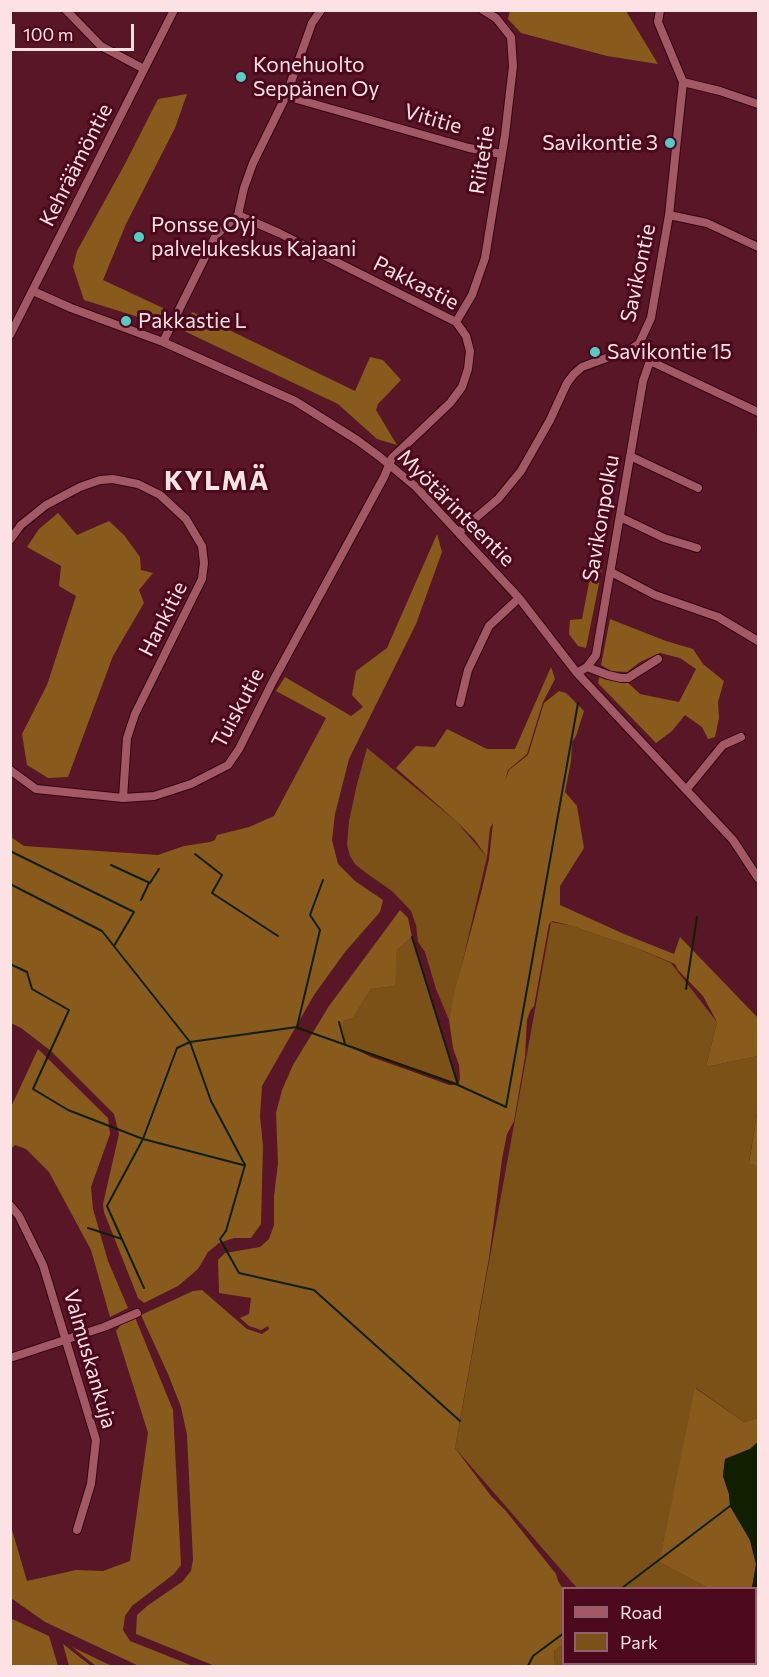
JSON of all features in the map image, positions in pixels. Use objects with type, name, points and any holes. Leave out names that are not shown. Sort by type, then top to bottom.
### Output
[{"type":"street","points":[[66,10],[101,46],[144,69]]},
{"type":"street","name":"Kehräämöntie","points":[[10,335],[174,10]]},
{"type":"street","points":[[163,342],[216,235],[238,215],[253,163],[286,96],[312,23],[321,10]]},
{"type":"street","name":"Riitetie","points":[[456,322],[471,295],[482,267],[510,94],[513,54],[511,37],[496,18],[483,10]]},
{"type":"street","points":[[660,10],[658,22],[682,82],[759,104]]},
{"type":"street","name":"Savikontie","points":[[459,532],[498,499],[521,471],[550,420],[567,383],[574,374],[582,367],[639,344],[651,318],[669,215],[682,82]]},
{"type":"street","name":"Vititie","points":[[286,96],[469,148],[501,154]]},
{"type":"street","name":"Pakkastie","points":[[238,215],[279,233],[456,322],[466,336],[470,351],[468,369],[462,387],[450,403],[392,458],[390,466]]},
{"type":"street","points":[[669,215],[707,223],[759,247]]},
{"type":"street","name":"Myötärinteentie","points":[[33,291],[71,308],[163,342],[295,401],[357,440],[416,487],[519,598],[577,673],[733,840],[759,878]]},
{"type":"street","points":[[639,344],[650,361],[759,412]]},
{"type":"street","name":"Savikonpolku","points":[[587,667],[596,655],[643,381],[650,361]]},
{"type":"street","points":[[630,456],[698,488]]},
{"type":"street","name":"Tuiskutie","points":[[10,770],[36,789],[123,798],[154,796],[191,784],[228,765],[239,749],[273,681],[390,466]]},
{"type":"street","name":"Hankitie","points":[[10,540],[21,525],[46,505],[80,487],[100,480],[112,479],[138,484],[160,495],[186,519],[202,546],[204,563],[202,579],[135,714],[127,738],[123,798]]},
{"type":"street","points":[[620,517],[664,538],[697,548]]},
{"type":"street","points":[[610,573],[655,595],[718,617],[759,641]]},
{"type":"street","points":[[460,703],[468,670],[489,627],[519,598]]},
{"type":"street","points":[[577,673],[587,667],[628,678],[658,658]]},
{"type":"street","points":[[686,790],[723,745],[741,737]]},
{"type":"street","name":"Valmuskankuja","points":[[10,1205],[19,1216],[43,1265],[96,1440],[91,1484],[77,1530]]},
{"type":"street","points":[[10,1358],[67,1340],[137,1313]]},
{"type":"green space","points":[[367,748],[456,821],[487,857],[449,1020],[436,989],[425,952],[418,942],[411,911],[392,891],[355,864],[350,856],[347,845],[349,821]]},
{"type":"green space","points":[[551,922],[569,925],[639,949],[671,963],[717,1022],[706,1067],[758,1056],[758,1107],[749,1162],[758,1166],[758,1418],[744,1422],[696,1388],[659,1562],[706,1587],[576,1587],[455,1448]]},
{"type":"green space","points":[[412,937],[457,1083],[345,1044],[343,1021],[353,1018],[371,989],[394,986],[397,950]]},
{"type":"green space","points":[[758,1628],[758,1666],[555,1666],[554,1651],[562,1645],[562,1665],[757,1665]]},
{"type":"shaded area","points":[[510,10],[626,11],[658,64],[607,56],[521,33],[508,19]]},
{"type":"shaded area","points":[[187,94],[175,128],[126,224],[103,280],[163,308],[163,318],[151,321],[84,300],[73,267],[77,251],[158,99]]},
{"type":"shaded area","points":[[192,312],[355,391],[370,357],[383,360],[401,380],[378,404],[376,410],[397,445],[377,439],[338,404],[182,330]]},
{"type":"shaded area","points":[[58,513],[77,535],[109,521],[124,535],[140,557],[141,570],[153,573],[139,590],[144,603],[113,656],[68,777],[48,778],[27,765],[22,734],[47,685],[76,596],[59,586],[61,566],[27,547],[39,529]]},
{"type":"shaded area","points":[[437,534],[442,552],[416,624],[349,759],[335,814],[332,840],[338,864],[355,881],[383,900],[380,912],[345,952],[314,995],[262,1086],[261,1224],[251,1238],[234,1238],[219,1243],[208,1252],[198,1269],[178,1286],[144,1303],[138,1298],[104,1212],[103,1204],[119,1134],[114,1114],[51,1051],[11,1023],[11,837],[24,846],[158,855],[184,846],[210,842],[215,840],[217,835],[249,827],[274,816],[326,718],[276,691],[285,677],[351,716],[363,707],[352,695],[356,671],[387,648]]},
{"type":"shaded area","points":[[593,562],[603,564],[586,648],[578,646],[569,634],[570,620],[582,619]]},
{"type":"shaded area","points":[[610,619],[693,649],[703,664],[724,681],[718,702],[719,718],[715,737],[708,739],[702,727],[685,715],[672,731],[656,743],[598,683],[600,675],[627,682],[640,694],[679,702],[696,669],[680,658],[660,653],[640,662],[627,672],[611,671],[601,665]]},
{"type":"shaded area","points":[[551,667],[555,679],[543,702],[527,754],[508,770],[505,781],[509,770],[528,755],[544,703],[559,691],[566,693],[584,711],[572,742],[565,792],[577,806],[584,848],[560,886],[560,905],[674,954],[680,937],[758,1018],[758,1056],[706,1067],[717,1022],[703,996],[675,964],[569,925],[552,921],[549,924],[534,1006],[527,1020],[525,1057],[514,1121],[507,1134],[502,1159],[489,1258],[455,1448],[491,1496],[506,1511],[556,1574],[562,1587],[562,1645],[554,1651],[555,1666],[215,1666],[136,1634],[137,1615],[182,1582],[191,1571],[193,1560],[187,1435],[181,1407],[141,1315],[193,1291],[202,1290],[247,1329],[262,1334],[269,1329],[268,1326],[261,1330],[249,1326],[240,1318],[249,1314],[251,1298],[219,1293],[218,1260],[225,1253],[260,1247],[269,1239],[274,1225],[274,1196],[278,1163],[276,1113],[282,1090],[293,1065],[329,1006],[400,910],[408,918],[412,937],[397,950],[395,986],[371,989],[353,1018],[343,1021],[345,1044],[371,1057],[449,1085],[458,1085],[459,1065],[453,1048],[449,1020],[489,859],[493,823],[490,828],[487,857],[474,839],[456,821],[396,768],[416,746],[435,747],[447,729],[487,749],[515,749]]},
{"type":"shaded area","points":[[38,1049],[108,1118],[110,1134],[91,1187],[93,1209],[108,1261],[128,1308],[110,1317],[91,1250],[49,1172],[26,1149],[15,1145],[11,1149],[11,1107]]},
{"type":"shaded area","points":[[758,1108],[758,1166],[749,1163]]},
{"type":"shaded area","points":[[134,1315],[173,1410],[181,1565],[174,1574],[132,1606],[125,1616],[123,1630],[130,1641],[193,1666],[139,1666],[45,1622],[11,1598],[10,1523],[27,1581],[76,1570],[103,1571],[130,1561],[148,1433],[116,1331],[124,1321]]},
{"type":"shaded area","points":[[695,1388],[744,1422],[758,1418],[758,1442],[750,1449],[725,1459],[723,1476],[730,1506],[750,1540],[756,1564],[752,1587],[706,1587],[659,1562]]},
{"type":"shaded area","points":[[758,1442],[758,1597],[757,1587],[752,1587],[756,1564],[750,1540],[730,1506],[723,1476],[725,1459],[750,1449]]},
{"type":"shaded area","points":[[10,1618],[49,1636],[58,1666],[11,1666]]},
{"type":"shaded area","points":[[63,1644],[90,1665],[91,1666],[69,1666]]},
{"type":"shaded area","points":[[72,1647],[112,1666],[96,1666]]},
{"type":"waterway","points":[[458,1085],[506,1107],[578,703]]},
{"type":"waterway","points":[[10,851],[134,912],[114,946]]},
{"type":"waterway","points":[[195,854],[222,875],[212,893],[278,936]]},
{"type":"waterway","points":[[111,865],[150,883],[159,869]]},
{"type":"waterway","points":[[144,1288],[107,1206],[143,1139],[177,1048],[190,1042],[297,1027],[320,930],[310,915],[323,880]]},
{"type":"waterway","points":[[141,900],[149,883]]},
{"type":"waterway","points":[[10,884],[102,931],[190,1042],[211,1101],[245,1165],[226,1231],[220,1239],[239,1273],[314,1290],[460,1421]]},
{"type":"waterway","points":[[686,989],[697,917]]},
{"type":"waterway","points":[[298,1028],[458,1085],[412,937]]},
{"type":"waterway","points":[[10,964],[27,972],[32,989],[69,1010],[33,1089],[68,1110],[143,1139],[243,1165]]},
{"type":"waterway","points":[[339,1022],[345,1044]]},
{"type":"waterway","points":[[88,1228],[122,1239]]},
{"type":"waterway","points":[[623,1587],[730,1506]]},
{"type":"waterway","points":[[528,1666],[533,1656],[562,1634]]},
{"type":"place","name":"Konehuolto Seppänen Oy","points":[[241,77]]},
{"type":"place","name":"Savikontie 3","points":[[670,143]]},
{"type":"place","name":"Ponsse Oyj palvelukeskus Kajaani","points":[[139,237]]},
{"type":"place","name":"Pakkastie L","points":[[126,321]]},
{"type":"place","name":"Savikontie 15","points":[[595,352]]},
{"type":"district","name":"KYLMÄ","points":[[217,481]]}]
